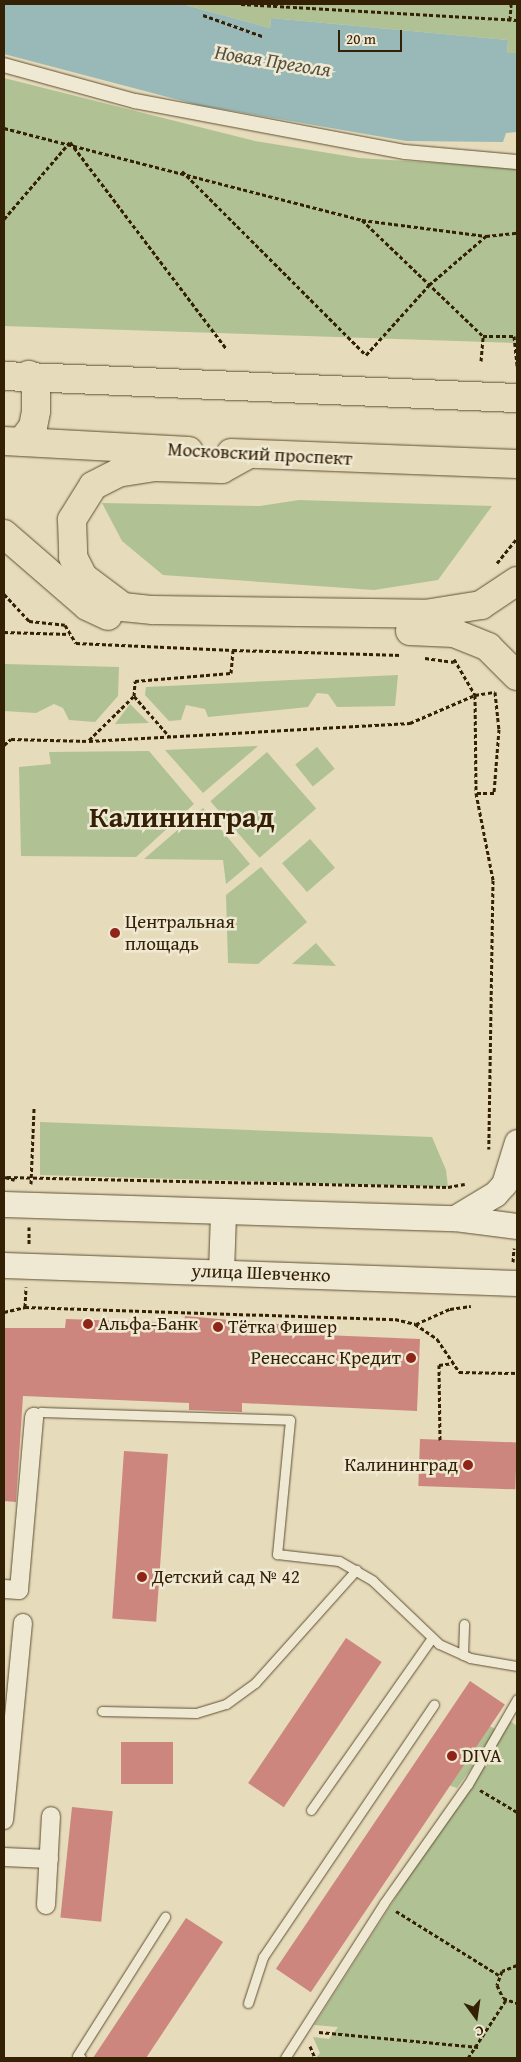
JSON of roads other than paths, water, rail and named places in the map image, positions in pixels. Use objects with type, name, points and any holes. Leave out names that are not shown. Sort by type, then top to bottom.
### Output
[{"type":"main road","points":[[16,376],[517,398]]},
{"type":"main road","points":[[13,441],[34,427],[36,412],[36,389],[16,376]]},
{"type":"main road","name":"Московский проспект","points":[[13,441],[249,454],[517,464]]},
{"type":"main road","points":[[249,454],[222,469],[155,467],[118,472],[93,486],[72,520],[73,557],[83,577],[123,607],[153,610],[425,614],[481,605],[517,582]]},
{"type":"main road","points":[[4,534],[86,606],[118,621],[152,627],[454,633],[488,647],[517,676]]},
{"type":"main road","points":[[454,1218],[495,1194],[504,1184],[517,1142]]},
{"type":"main road","points":[[4,1204],[223,1213],[454,1218],[517,1226]]},
{"type":"main road","points":[[222,1271],[223,1213]]},
{"type":"main road","name":"улица Шевченко","points":[[4,1266],[222,1271],[517,1283]]},
{"type":"street","points":[[4,65],[164,107],[405,152],[517,162]]},
{"type":"street","points":[[4,1589],[19,1590],[34,1417]]},
{"type":"street","points":[[4,1820],[22,1623]]},
{"type":"street","points":[[46,1905],[51,1816]]},
{"type":"street","points":[[4,1857],[48,1859]]},
{"type":"lane","points":[[34,1417],[41,1412],[290,1420],[277,1554],[339,1561],[356,1570],[432,1638],[463,1655],[517,1666]]},
{"type":"lane","points":[[102,1711],[196,1713],[226,1704],[256,1683],[356,1570]]},
{"type":"lane","points":[[463,1655],[464,1624]]},
{"type":"lane","points":[[311,1810],[432,1638]]},
{"type":"lane","points":[[285,2058],[384,1903],[468,1784],[517,1699]]},
{"type":"lane","points":[[248,2003],[263,1957],[434,1704]]},
{"type":"lane","points":[[81,2058],[77,2056],[165,1917]]},
{"type":"water","name":"Новая Преголя","points":[[4,4],[182,4],[270,28],[271,18],[508,40],[507,53],[517,53],[517,132],[506,133],[503,142],[406,141],[198,105],[4,54]]},
{"type":"place","name":"Центральная площадь","points":[[115,933]]},
{"type":"place","name":"Альфа-Банк","points":[[88,1324]]},
{"type":"place","name":"Тётка Фишер","points":[[218,1327]]},
{"type":"place","name":"Ренессанс Кредит","points":[[411,1358]]},
{"type":"place","name":"Калининград","points":[[468,1465]]},
{"type":"place","name":"Детский сад № 42","points":[[142,1577]]},
{"type":"place","name":"DIVA","points":[[452,1756]]},
{"type":"district","name":"Калининград","points":[[182,817]]}]
